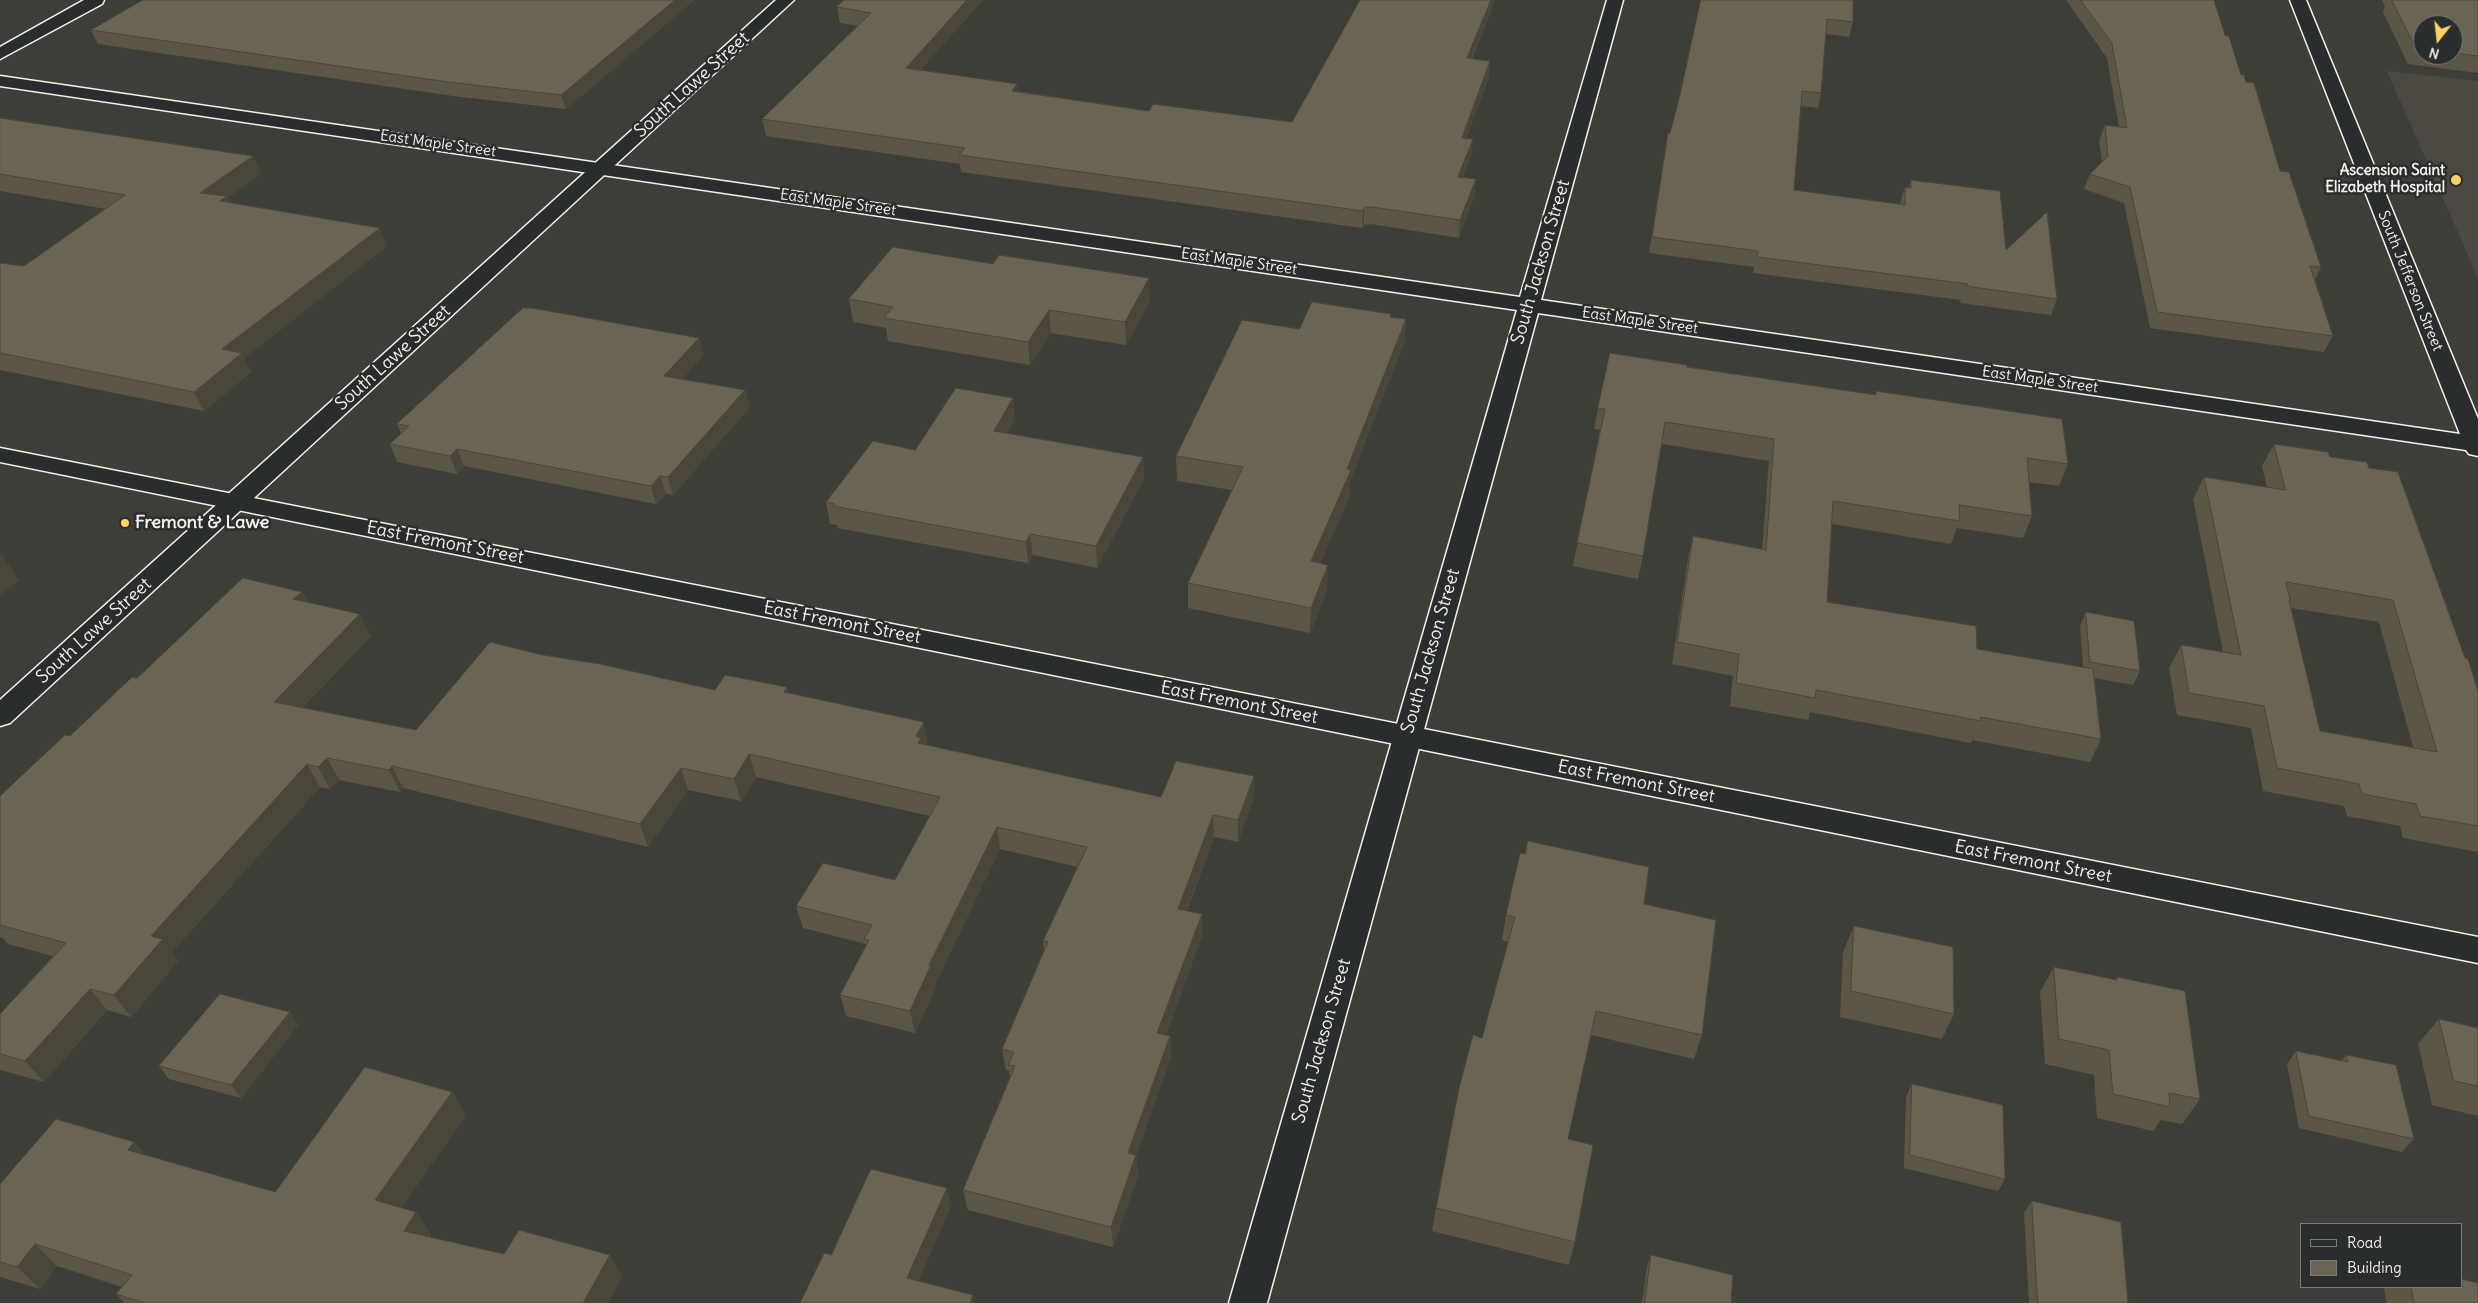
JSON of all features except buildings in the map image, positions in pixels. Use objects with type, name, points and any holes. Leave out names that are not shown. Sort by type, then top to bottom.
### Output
[{"type":"street","points":[[0,54],[96,0]]},
{"type":"street","name":"South Lawe Street","points":[[0,716],[786,0]]},
{"type":"street","name":"South Jackson Street","points":[[1248,1303],[1615,0]]},
{"type":"street","name":"South Jefferson Street","points":[[2298,0],[2477,446]]},
{"type":"street","name":"East Maple Street","points":[[0,81],[1529,304],[2477,446]]},
{"type":"street","name":"East Fremont Street","points":[[0,455],[2478,950]]},
{"type":"shaded area","name":"Ascension Saint Elizabeth Hospital","points":[[2387,71],[2478,81],[2478,278]]},
{"type":"place","name":"Ascension Saint Elizabeth Hospital","points":[[2456,180]]},
{"type":"place","name":"Fremont & Lawe","points":[[125,523]]}]
